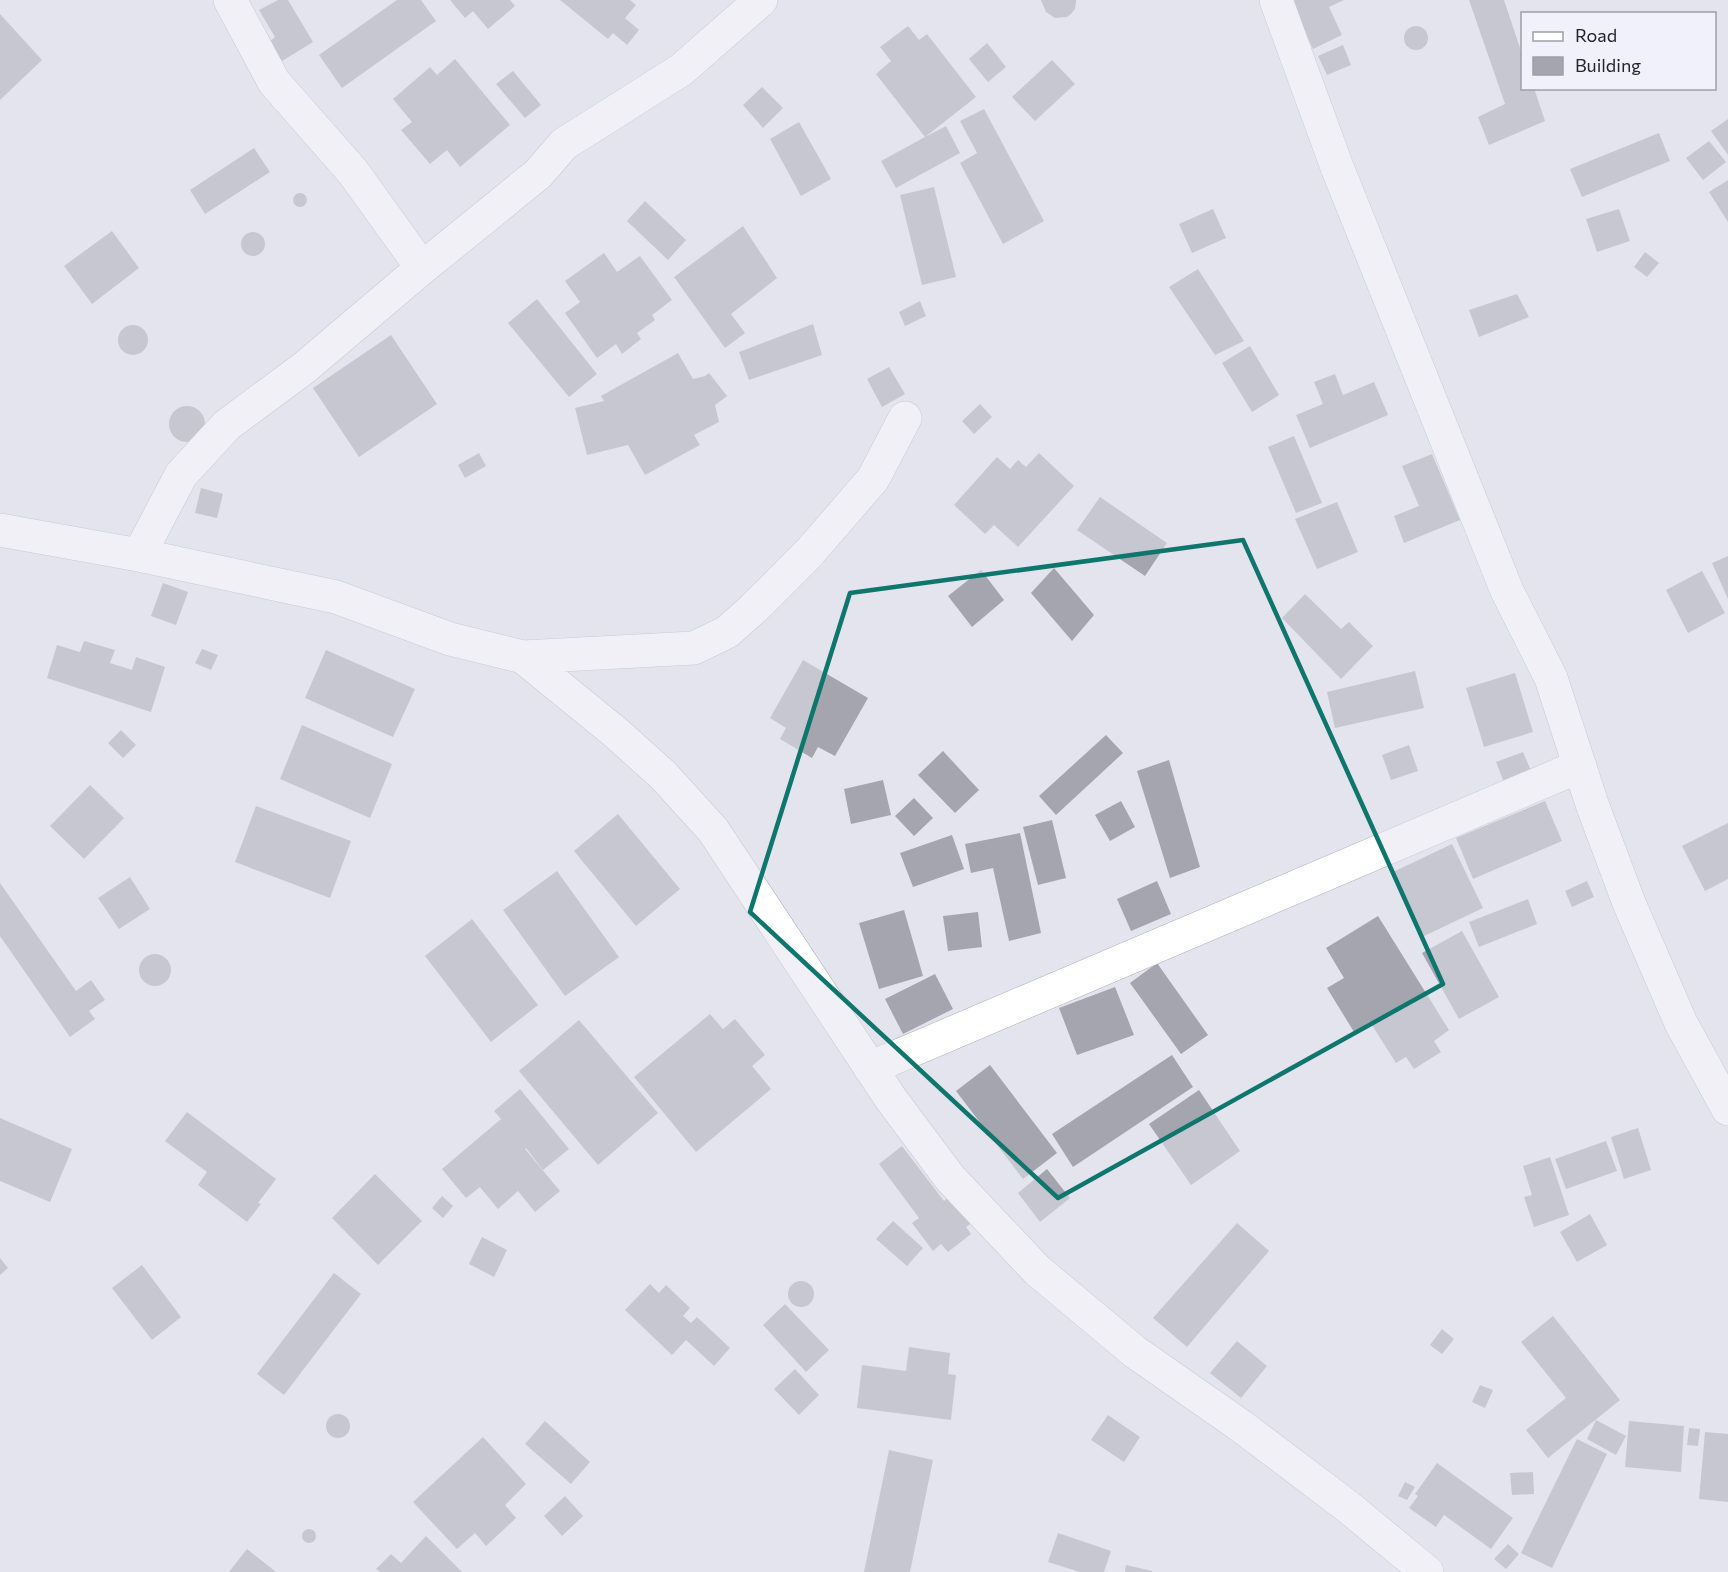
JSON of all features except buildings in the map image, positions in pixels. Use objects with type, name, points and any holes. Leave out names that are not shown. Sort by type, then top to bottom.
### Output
[{"type":"street","points":[[230,0],[274,82],[353,172],[422,268]]},
{"type":"street","points":[[139,555],[181,475],[226,426],[304,368],[538,174],[564,144],[681,70],[761,0]]},
{"type":"street","points":[[1276,0],[1337,166],[1502,580],[1551,678],[1592,804],[1634,914],[1682,1023],[1728,1109]]},
{"type":"street","points":[[0,530],[139,555],[336,597],[450,639],[523,657],[694,648],[727,632],[809,553],[873,479],[905,418]]},
{"type":"street","points":[[523,657],[615,732],[663,775],[713,830],[891,1099],[950,1178],[1037,1270],[1135,1352],[1241,1426],[1338,1499],[1427,1572]]},
{"type":"street","points":[[870,1068],[1580,766]]},
{"type":"highlighted area","points":[[1243,540],[1443,984],[1058,1198],[750,912],[850,593]]}]
